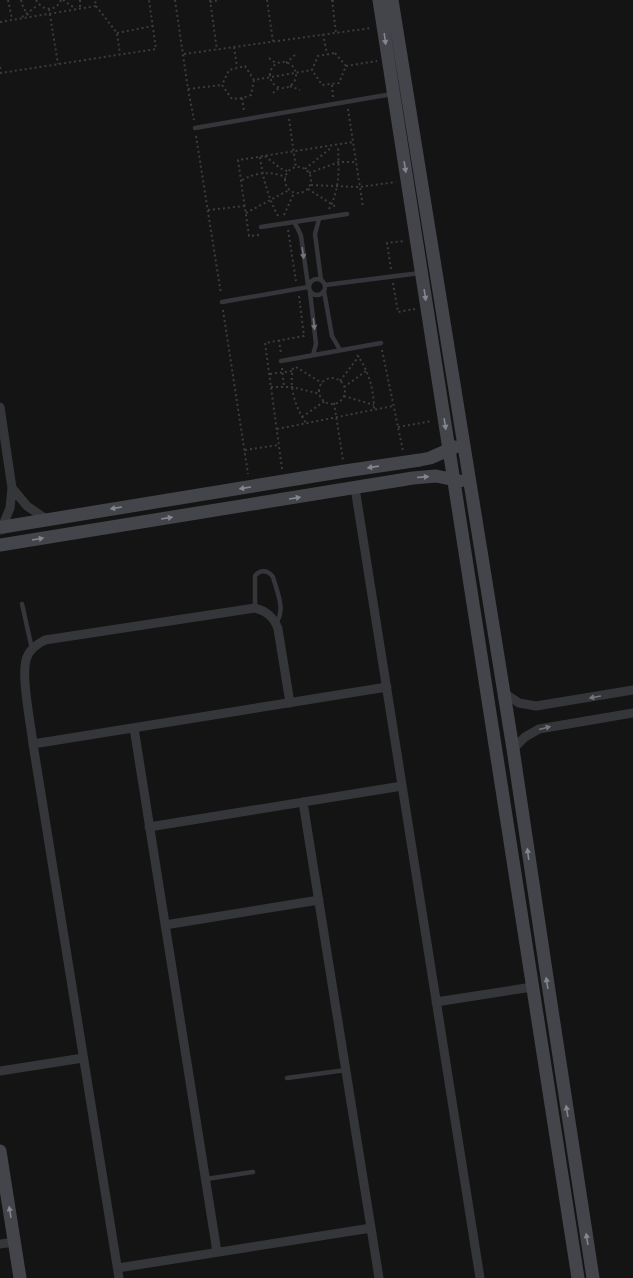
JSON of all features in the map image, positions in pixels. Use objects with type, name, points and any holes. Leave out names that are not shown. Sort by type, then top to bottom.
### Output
[{"type":"street","points":[[379,0],[578,1278]]},
{"type":"street","points":[[392,0],[513,749],[593,1278]]},
{"type":"street","points":[[0,407],[12,488],[10,508],[1,529]]},
{"type":"street","points":[[1,529],[46,519],[430,458],[464,442]]},
{"type":"street","points":[[0,545],[421,477],[436,476],[453,479],[470,485]]},
{"type":"street","points":[[12,488],[27,506],[46,519]]},
{"type":"street","points":[[355,488],[480,1278]]},
{"type":"street","points":[[119,1278],[33,744],[24,674],[27,656],[38,644],[52,639],[254,608],[267,612],[276,623],[290,703]]},
{"type":"street","points":[[33,744],[386,687]]},
{"type":"street","points":[[504,693],[519,703],[536,706],[633,690]]},
{"type":"street","points":[[513,749],[525,737],[543,728],[633,713]]},
{"type":"street","points":[[134,728],[217,1252]]},
{"type":"street","points":[[150,827],[402,786]]},
{"type":"street","points":[[303,802],[379,1278]]},
{"type":"street","points":[[165,925],[319,900]]},
{"type":"street","points":[[436,1002],[532,987]]},
{"type":"street","points":[[0,1071],[83,1058]]},
{"type":"street","points":[[0,1151],[20,1278]]},
{"type":"street","points":[[118,1268],[371,1228]]},
{"type":"street","points":[[0,1244],[14,1242]]},
{"type":"lane","points":[[195,128],[394,94]]},
{"type":"lane","points":[[261,227],[347,214]]},
{"type":"lane","points":[[319,218],[315,234],[322,280],[325,285],[324,291],[332,336],[340,350]]},
{"type":"lane","points":[[294,222],[301,236],[310,292],[316,344],[313,355]]},
{"type":"lane","points":[[325,285],[421,273]]},
{"type":"lane","points":[[222,302],[298,289],[308,286],[311,280],[322,280]]},
{"type":"lane","points":[[310,292],[316,295],[322,294],[324,291]]},
{"type":"lane","points":[[281,361],[381,343]]},
{"type":"lane","points":[[254,608],[255,576],[262,571],[266,571],[273,577],[281,608],[279,619],[276,623]]},
{"type":"lane","points":[[22,604],[32,649]]},
{"type":"lane","points":[[287,1078],[346,1070]]},
{"type":"lane","points":[[206,1179],[253,1172]]},
{"type":"path","points":[[8,0],[12,19]]},
{"type":"path","points":[[21,0],[29,17]]},
{"type":"path","points":[[36,0],[38,5],[45,9],[57,6],[62,0],[76,9]]},
{"type":"path","points":[[80,0],[80,8]]},
{"type":"path","points":[[95,0],[96,6],[117,32],[120,54]]},
{"type":"path","points":[[0,67],[1,73],[156,49],[149,0]]},
{"type":"path","points":[[176,0],[188,89],[250,487]]},
{"type":"path","points":[[216,50],[210,1],[220,0]]},
{"type":"path","points":[[267,0],[273,41]]},
{"type":"path","points":[[336,32],[332,1],[337,0]]},
{"type":"path","points":[[21,18],[38,5]]},
{"type":"path","points":[[0,22],[96,6]]},
{"type":"path","points":[[48,9],[58,64]]},
{"type":"path","points":[[117,32],[153,26]]},
{"type":"path","points":[[184,54],[383,26]]},
{"type":"path","points":[[323,34],[327,54]]},
{"type":"path","points":[[234,47],[236,67]]},
{"type":"path","points":[[312,70],[318,56],[335,53],[346,66]]},
{"type":"path","points":[[280,87],[272,81],[270,76],[273,67],[281,62],[286,62],[296,54]]},
{"type":"path","points":[[269,58],[277,64]]},
{"type":"path","points":[[346,66],[388,59]]},
{"type":"path","points":[[286,62],[294,68],[296,73],[296,78],[289,86]]},
{"type":"path","points":[[245,66],[254,80],[251,95],[242,98],[232,99],[222,85],[229,70],[236,67],[245,66]]},
{"type":"path","points":[[312,70],[322,85],[332,85],[339,83],[346,66]]},
{"type":"path","points":[[254,80],[270,76],[312,70]]},
{"type":"path","points":[[188,89],[222,85]]},
{"type":"path","points":[[332,85],[334,104]]},
{"type":"path","points":[[273,93],[280,87],[289,86],[300,90]]},
{"type":"path","points":[[242,98],[245,119]]},
{"type":"path","points":[[347,102],[362,207]]},
{"type":"path","points":[[288,112],[296,168]]},
{"type":"path","points":[[261,235],[249,236],[238,160],[353,142]]},
{"type":"path","points":[[325,218],[332,204],[338,186],[338,145]]},
{"type":"path","points":[[305,169],[333,146]]},
{"type":"path","points":[[265,156],[276,165],[289,172]]},
{"type":"path","points":[[260,157],[265,187],[270,201],[288,231],[304,336],[265,343],[284,481]]},
{"type":"path","points":[[309,173],[339,162],[356,162]]},
{"type":"path","points":[[300,167],[305,169],[311,177],[311,185],[308,189],[299,193],[294,193],[285,182],[286,177],[289,172],[296,168],[300,167]]},
{"type":"path","points":[[242,180],[251,175],[262,173],[274,173],[286,177]]},
{"type":"path","points":[[311,185],[359,187],[397,182]]},
{"type":"path","points":[[308,189],[347,214]]},
{"type":"path","points":[[246,213],[290,190]]},
{"type":"path","points":[[208,210],[245,206]]},
{"type":"path","points":[[282,232],[288,231]]},
{"type":"path","points":[[381,343],[405,462]]},
{"type":"path","points":[[352,348],[359,356],[367,371],[372,387],[374,410]]},
{"type":"path","points":[[340,381],[359,356]]},
{"type":"path","points":[[306,423],[297,408],[292,387],[293,364],[322,383]]},
{"type":"path","points":[[270,374],[292,371]]},
{"type":"path","points":[[344,387],[367,371]]},
{"type":"path","points":[[271,387],[292,387],[320,394],[325,401],[334,403],[342,400],[344,396],[344,387],[337,379],[329,379],[322,383],[320,394]]},
{"type":"path","points":[[344,396],[374,405]]},
{"type":"path","points":[[302,417],[325,401]]},
{"type":"path","points":[[334,403],[345,471]]},
{"type":"path","points":[[277,429],[393,406]]},
{"type":"path","points":[[245,450],[279,445]]}]
